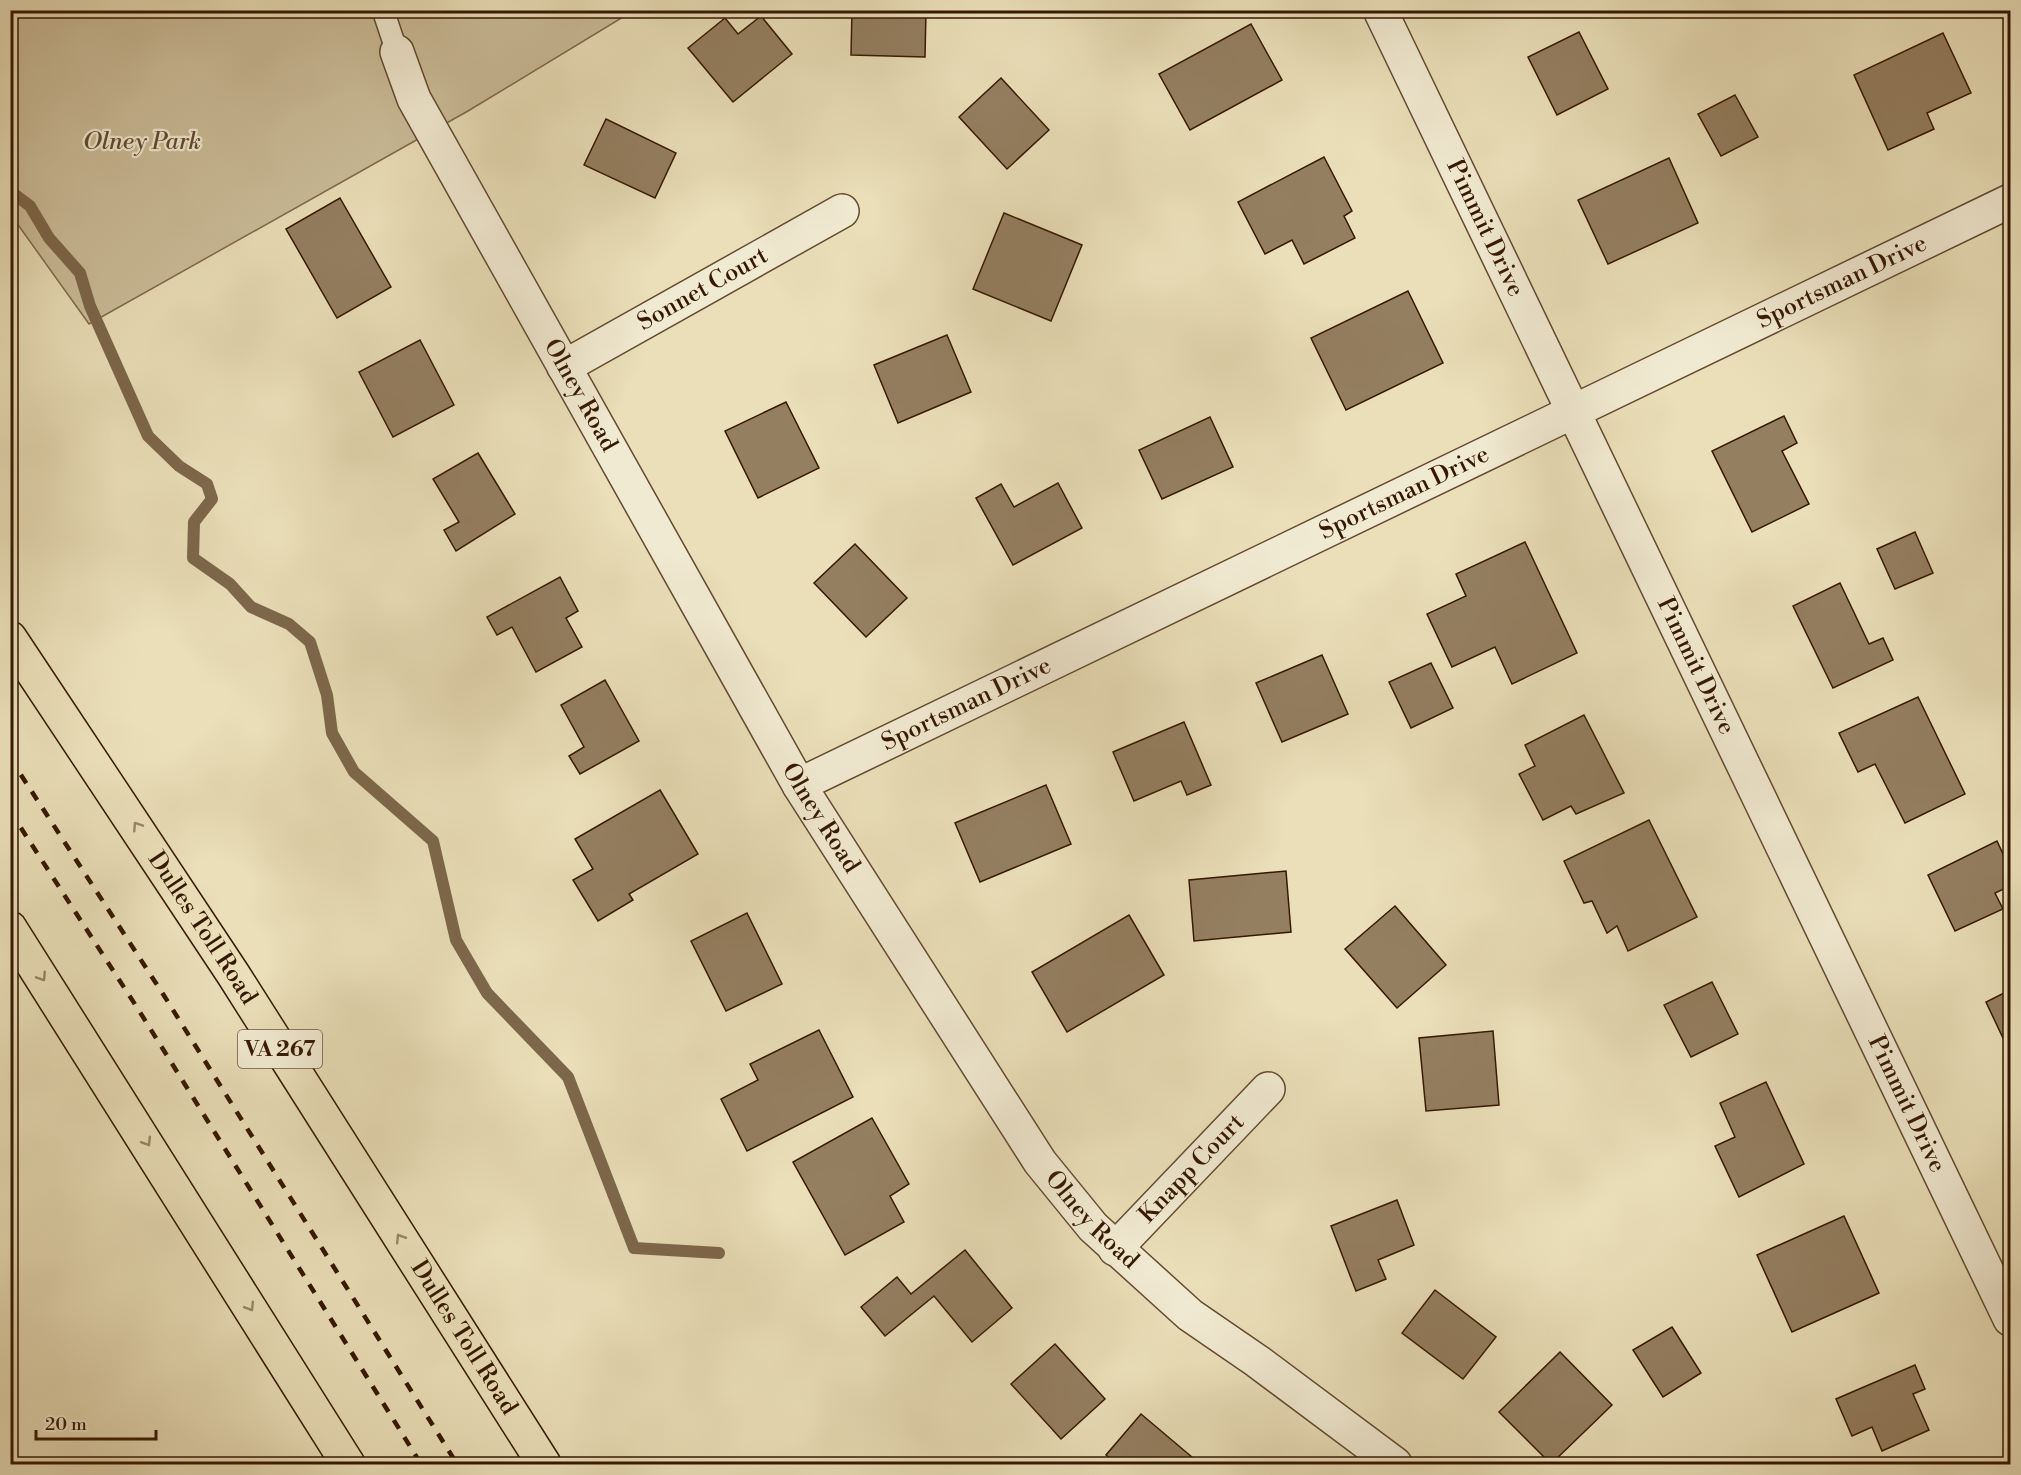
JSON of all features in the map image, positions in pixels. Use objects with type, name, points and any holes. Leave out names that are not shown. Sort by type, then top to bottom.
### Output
[{"type":"highway","name":"Dulles Toll Road","points":[[10,638],[233,974],[544,1464]]},
{"type":"highway","points":[[10,928],[348,1464]]},
{"type":"street","name":"Pimmit Drive","points":[[1380,10],[2010,1320]]},
{"type":"street","name":"Olney Road","points":[[397,52],[414,99],[799,785],[1040,1162],[1114,1248],[1190,1315],[1257,1361],[1395,1464]]},
{"type":"street","name":"Sportsman Drive","points":[[799,785],[2010,201]]},
{"type":"street","name":"Sonnet Court","points":[[564,367],[842,211]]},
{"type":"street","name":"Knapp Court","points":[[1114,1248],[1268,1089]]},
{"type":"lane","points":[[384,10],[397,52]]},
{"type":"green space","name":"Olney Park","points":[[10,11],[633,11],[468,111],[89,324],[11,215]]},
{"type":"building","points":[[852,10],[926,10],[925,57],[851,55]]},
{"type":"building","points":[[761,16],[792,54],[733,102],[688,48],[725,18],[738,34]]},
{"type":"building","points":[[1251,24],[1282,80],[1190,130],[1159,74]]},
{"type":"building","points":[[1579,32],[1608,89],[1557,115],[1528,57]]},
{"type":"building","points":[[1943,33],[1971,93],[1927,113],[1934,129],[1888,150],[1854,75]]},
{"type":"building","points":[[1001,78],[1049,130],[1007,169],[959,117]]},
{"type":"building","points":[[1735,95],[1758,137],[1721,156],[1698,114]]},
{"type":"building","points":[[606,119],[676,153],[655,198],[584,165]]},
{"type":"building","points":[[1324,157],[1352,211],[1344,216],[1355,238],[1304,264],[1292,240],[1265,254],[1238,202]]},
{"type":"building","points":[[1669,158],[1698,223],[1608,264],[1578,200]]},
{"type":"building","points":[[340,198],[391,287],[337,318],[286,229]]},
{"type":"building","points":[[1004,213],[1082,245],[1051,321],[973,289]]},
{"type":"building","points":[[1408,291],[1443,363],[1346,410],[1311,338]]},
{"type":"building","points":[[947,335],[971,392],[898,423],[874,365]]},
{"type":"building","points":[[420,340],[454,405],[393,437],[359,372]]},
{"type":"building","points":[[786,402],[819,468],[758,498],[725,431]]},
{"type":"building","points":[[1784,416],[1797,443],[1782,451],[1809,504],[1752,532],[1712,451]]},
{"type":"building","points":[[1210,417],[1233,467],[1162,499],[1139,450]]},
{"type":"building","points":[[478,453],[515,514],[456,551],[444,530],[459,522],[433,479]]},
{"type":"building","points":[[1058,483],[1082,528],[1013,565],[976,498],[1001,484],[1014,507]]},
{"type":"building","points":[[1915,532],[1933,573],[1895,589],[1877,549]]},
{"type":"building","points":[[1525,542],[1577,653],[1512,684],[1495,647],[1452,667],[1427,614],[1466,596],[1456,574]]},
{"type":"building","points":[[855,544],[907,598],[866,637],[814,583]]},
{"type":"building","points":[[560,577],[578,611],[566,618],[582,647],[536,672],[512,627],[497,635],[487,617]]},
{"type":"building","points":[[1840,583],[1869,644],[1883,638],[1893,660],[1833,688],[1793,606]]},
{"type":"building","points":[[1322,655],[1348,714],[1282,742],[1256,683]]},
{"type":"building","points":[[1431,663],[1453,708],[1411,728],[1389,682]]},
{"type":"building","points":[[605,680],[639,741],[580,774],[569,756],[584,747],[561,705]]},
{"type":"building","points":[[1918,697],[1965,794],[1905,823],[1875,764],[1858,772],[1839,733]]},
{"type":"building","points":[[1584,715],[1624,793],[1576,814],[1571,806],[1543,820],[1519,774],[1535,766],[1525,745]]},
{"type":"building","points":[[1184,722],[1211,785],[1187,795],[1181,781],[1134,801],[1113,752]]},
{"type":"building","points":[[1046,785],[1071,844],[980,882],[955,823]]},
{"type":"building","points":[[660,790],[698,854],[629,894],[633,900],[598,921],[573,880],[593,869],[575,839]]},
{"type":"building","points":[[1649,820],[1697,917],[1628,951],[1617,926],[1607,933],[1592,901],[1584,903],[1564,861]]},
{"type":"building","points":[[1997,841],[2010,869],[2010,886],[1995,893],[2003,909],[1955,931],[1928,875]]},
{"type":"building","points":[[1286,871],[1291,932],[1194,941],[1189,880]]},
{"type":"building","points":[[1395,906],[1446,965],[1397,1008],[1345,949]]},
{"type":"building","points":[[747,913],[782,984],[726,1011],[691,941]]},
{"type":"building","points":[[1129,915],[1164,975],[1067,1032],[1032,972]]},
{"type":"building","points":[[1712,982],[1738,1034],[1691,1057],[1664,1005]]},
{"type":"building","points":[[2010,990],[2010,1053],[1986,1002]]},
{"type":"building","points":[[819,1030],[853,1097],[747,1151],[721,1099],[758,1080],[750,1064]]},
{"type":"building","points":[[1493,1031],[1499,1105],[1426,1111],[1419,1038]]},
{"type":"building","points":[[1766,1082],[1804,1164],[1739,1197],[1715,1146],[1735,1137],[1720,1103]]},
{"type":"building","points":[[872,1118],[909,1184],[890,1196],[904,1222],[845,1255],[793,1162]]},
{"type":"building","points":[[1397,1200],[1414,1245],[1378,1260],[1386,1279],[1356,1291],[1331,1226]]},
{"type":"building","points":[[1844,1216],[1879,1293],[1792,1332],[1757,1255]]},
{"type":"building","points":[[965,1250],[1012,1308],[972,1342],[934,1296],[885,1336],[861,1307],[897,1277],[911,1294]]},
{"type":"building","points":[[1435,1290],[1496,1337],[1463,1379],[1402,1333]]},
{"type":"building","points":[[1672,1327],[1701,1373],[1663,1397],[1633,1350]]},
{"type":"building","points":[[1055,1344],[1105,1399],[1061,1439],[1011,1384]]},
{"type":"building","points":[[1560,1352],[1612,1405],[1551,1464],[1499,1412]]},
{"type":"building","points":[[1915,1365],[1925,1389],[1913,1394],[1929,1430],[1882,1451],[1872,1427],[1852,1436],[1836,1399]]},
{"type":"building","points":[[1141,1414],[1199,1463],[1118,1464],[1106,1455]]},
{"type":"waterway","points":[[10,191],[30,206],[49,238],[80,273],[90,306],[148,436],[179,466],[207,484],[212,499],[194,522],[193,558],[230,584],[251,607],[289,624],[310,642],[327,695],[332,733],[354,772],[433,841],[456,940],[487,993],[568,1077],[634,1248],[719,1253]]},
{"type":"railway","points":[[10,758],[163,994],[457,1464]]},
{"type":"railway","points":[[10,811],[138,1009],[421,1464]]}]
